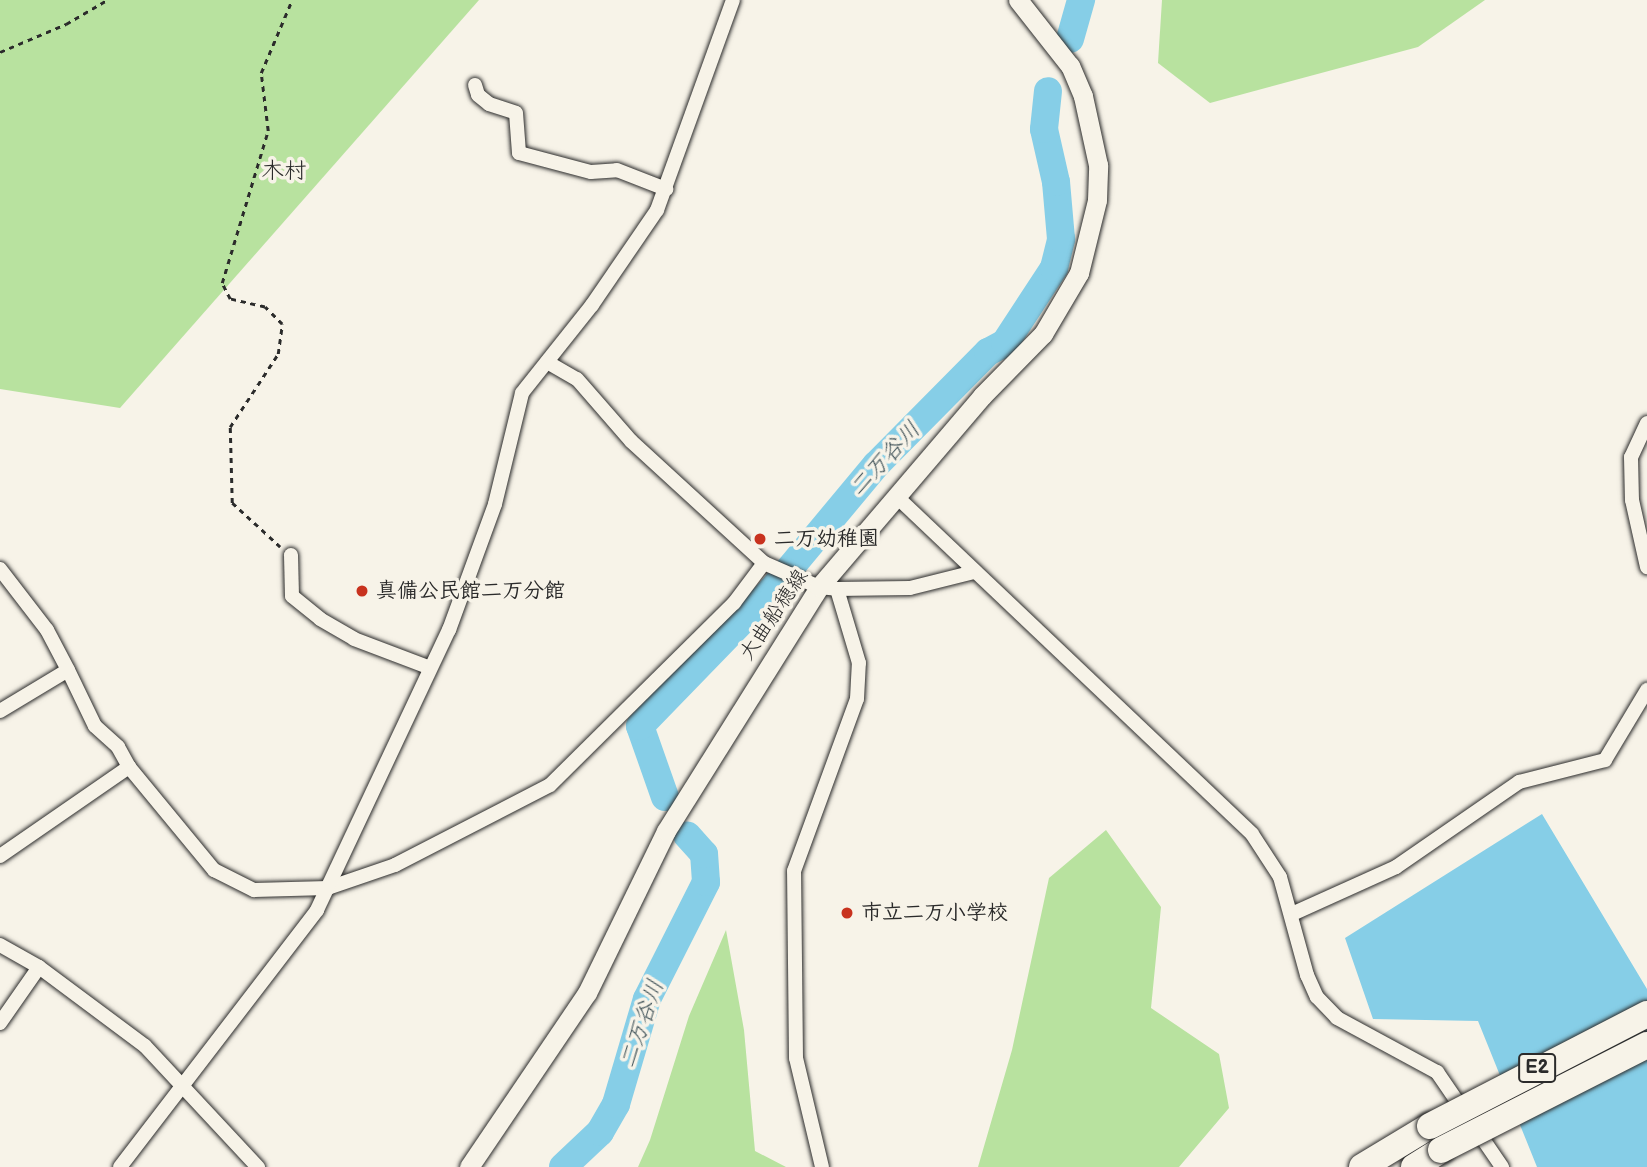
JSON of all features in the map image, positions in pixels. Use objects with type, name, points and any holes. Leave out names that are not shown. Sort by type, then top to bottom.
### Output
[{"type":"highway","name":"E2","points":[[1362,1167],[1430,1126],[1647,1014]]},
{"type":"highway","name":"E2","points":[[1414,1167],[1441,1150],[1647,1045]]},
{"type":"main road","name":"大曲船穂線","points":[[469,1167],[587,993],[666,831],[828,588],[897,497],[982,396],[1043,334],[1079,273],[1091,235],[1098,165],[1083,96],[1070,66],[1018,0]]},
{"type":"street","points":[[120,1167],[307,923],[328,888],[428,667],[449,630],[495,504],[523,393],[639,239],[666,189],[733,0]]},
{"type":"street","points":[[475,85],[478,95],[489,104],[516,113],[520,153],[591,172],[617,170],[666,189]]},
{"type":"street","points":[[547,362],[577,379],[631,441],[764,563],[828,588],[910,588],[974,572]]},
{"type":"street","points":[[1647,423],[1631,457],[1632,500],[1647,567]]},
{"type":"street","points":[[897,497],[1252,834],[1280,877],[1307,975],[1317,997],[1337,1018],[1437,1072],[1502,1167]]},
{"type":"street","points":[[291,555],[292,596],[320,620],[354,639],[428,667]]},
{"type":"street","points":[[0,569],[47,630],[94,726],[118,747],[129,767],[214,870],[254,890],[328,888],[395,865],[550,785],[734,603],[764,563]]},
{"type":"street","points":[[822,1167],[796,1058],[794,871],[857,699],[859,663],[828,588]]},
{"type":"street","points":[[0,711],[68,670]]},
{"type":"street","points":[[1292,914],[1396,867],[1519,782],[1605,760],[1647,690]]},
{"type":"street","points":[[0,856],[129,767]]},
{"type":"street","points":[[0,946],[39,967],[108,1017],[184,1084],[258,1167]]},
{"type":"street","points":[[0,1023],[39,967]]},
{"type":"path","points":[[0,52],[66,24],[107,0]]},
{"type":"path","points":[[291,555],[232,503],[230,428],[278,354],[282,324],[265,307],[230,299],[222,283],[268,131],[261,73],[292,0]]},
{"type":"green space","points":[[0,0],[479,0],[120,408],[0,389]]},
{"type":"green space","points":[[1162,0],[1485,0],[1418,47],[1210,103],[1158,63]]},
{"type":"green space","points":[[1106,830],[1161,907],[1151,1008],[1219,1054],[1229,1108],[1179,1167],[978,1167],[1012,1050],[1049,878]]},
{"type":"green space","points":[[726,930],[744,1030],[755,1151],[786,1167],[638,1167],[650,1140],[689,1016]]},
{"type":"water","points":[[1542,814],[1647,989],[1647,1167],[1537,1167],[1478,1021],[1373,1019],[1345,938]]},
{"type":"waterway","name":"二万谷川","points":[[1070,39],[1081,0]]},
{"type":"waterway","name":"二万谷川","points":[[665,797],[640,726],[771,591],[876,465],[988,352],[1005,343],[1054,268],[1061,239],[1056,182],[1044,129],[1048,91]]},
{"type":"waterway","name":"二万谷川","points":[[563,1167],[600,1132],[616,1104],[647,999],[706,882],[704,854],[687,835]]},
{"type":"place","name":"二万幼稚園","points":[[760,539]]},
{"type":"place","name":"真備公民館二万分館","points":[[362,591]]},
{"type":"place","name":"市立二万小学校","points":[[847,913]]},
{"type":"district","name":"木村","points":[[284,171]]}]
